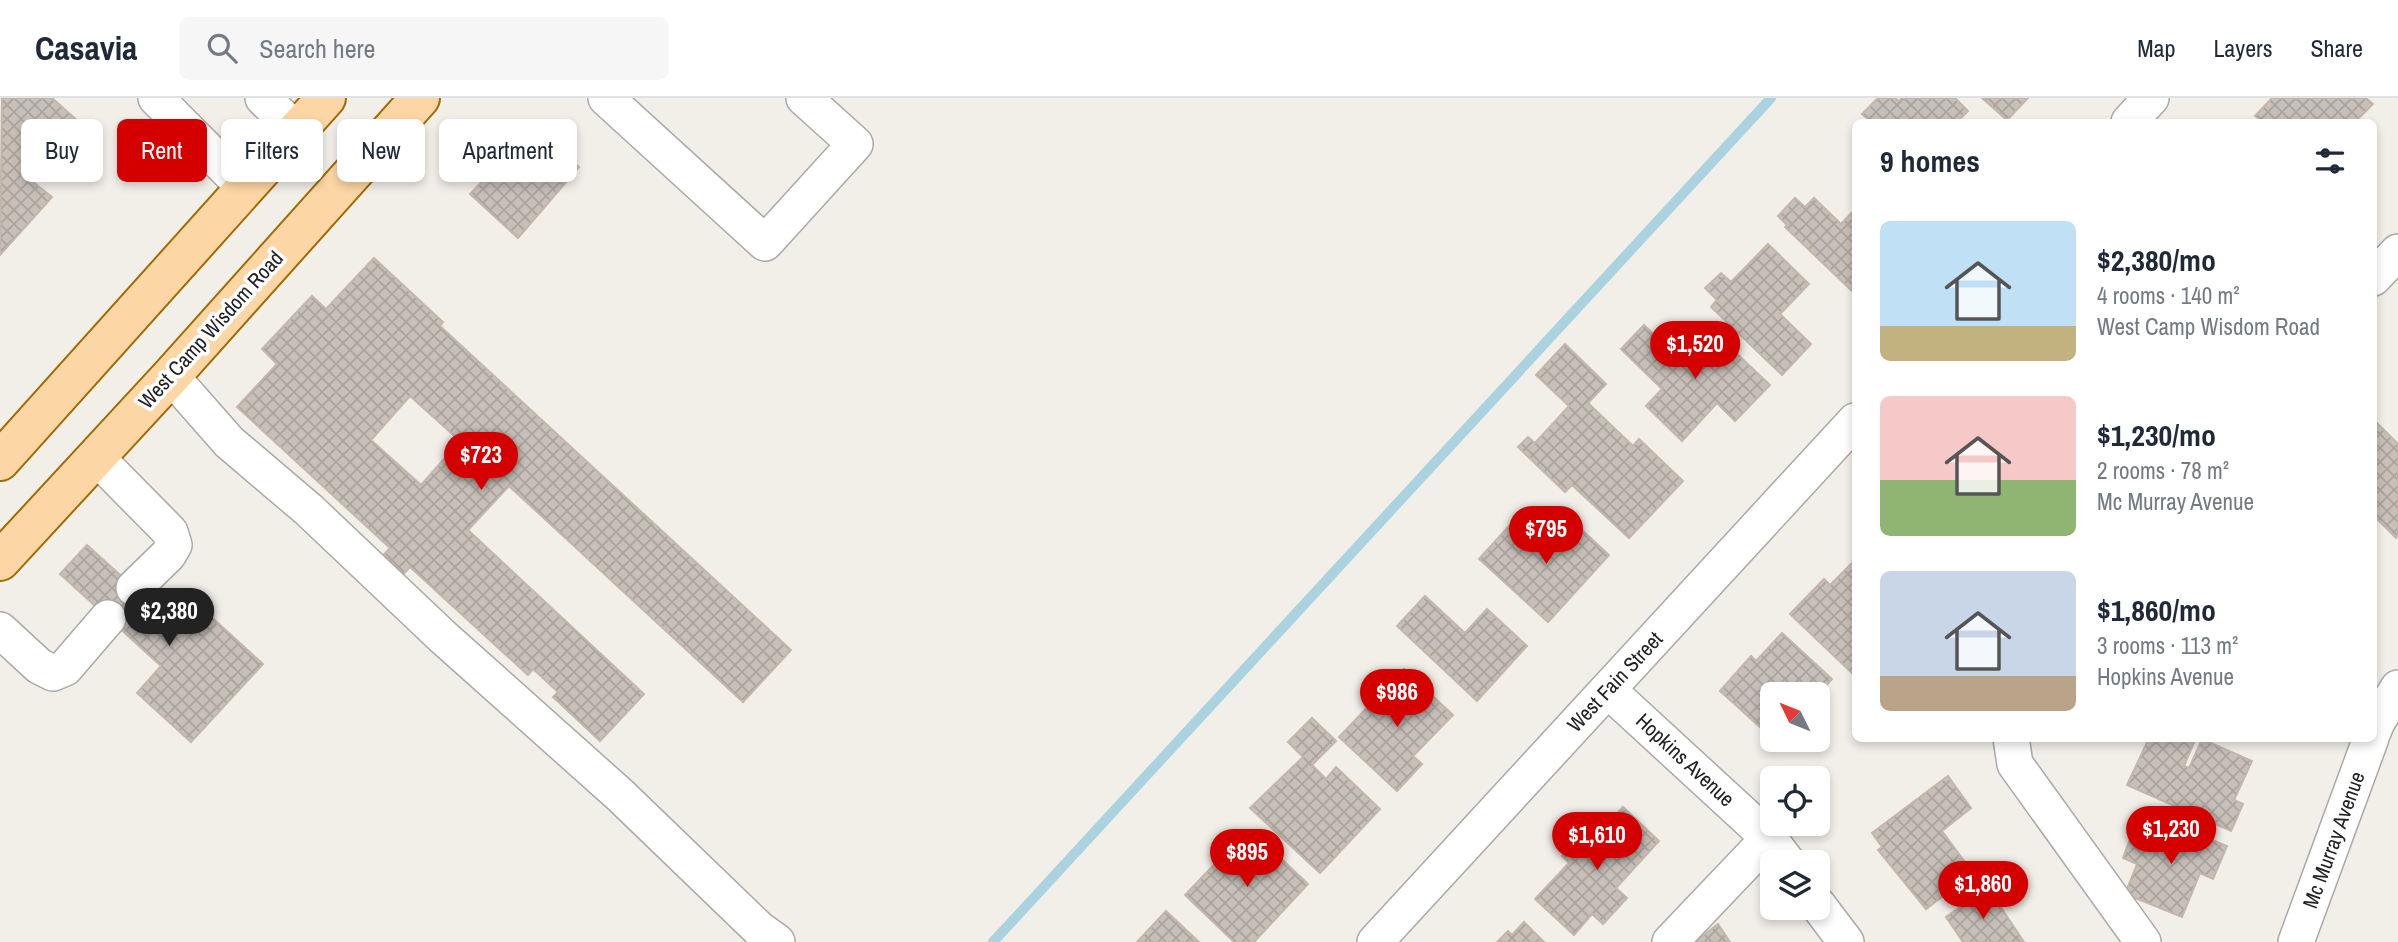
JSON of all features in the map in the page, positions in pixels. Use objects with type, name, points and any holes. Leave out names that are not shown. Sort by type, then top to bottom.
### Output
[{"type":"main road","points":[[308,119],[326,98]]},
{"type":"main road","name":"West Camp Wisdom Road","points":[[0,561],[421,98]]},
{"type":"main road","points":[[0,461],[250,182]]},
{"type":"street","points":[[156,98],[245,188]]},
{"type":"street","points":[[263,98],[285,119]]},
{"type":"street","points":[[606,98],[765,243],[855,144],[804,98]]},
{"type":"street","points":[[2132,119],[2151,98]]},
{"type":"street","points":[[2377,274],[2398,252]]},
{"type":"street","points":[[171,376],[229,442],[309,509],[443,637],[620,795],[760,929],[777,942]]},
{"type":"street","name":"West Fain Street","points":[[1375,942],[1852,424]]},
{"type":"street","points":[[96,457],[170,532],[174,545],[168,555],[134,588]]},
{"type":"street","points":[[0,630],[39,666],[53,673],[65,668],[108,618]]},
{"type":"street","points":[[2377,722],[2398,688]]},
{"type":"street","name":"Hopkins Avenue","points":[[1608,690],[1779,850]]},
{"type":"street","points":[[2012,742],[2015,764],[2143,942]]},
{"type":"street","name":"Mc Murray Avenue","points":[[2296,942],[2370,742]]},
{"type":"street","points":[[1671,942],[1760,866]]},
{"type":"street","points":[[1829,920],[1846,942]]},
{"type":"building","points":[[2,98],[52,98],[76,119],[21,119],[21,182],[33,182],[52,197],[0,255]]},
{"type":"building","points":[[1878,98],[1895,98],[1899,101],[1902,98],[1955,98],[1968,111],[1960,119],[1868,119],[1862,114]]},
{"type":"building","points":[[1982,98],[2028,98],[2006,119]]},
{"type":"building","points":[[2272,98],[2366,98],[2373,104],[2358,119],[2258,119],[2255,116]]},
{"type":"building","points":[[482,182],[566,182],[518,238],[470,194]]},
{"type":"building","points":[[1795,198],[1805,207],[1814,198],[1841,224],[1852,212],[1852,291],[1785,227],[1787,225],[1778,216]]},
{"type":"building","points":[[1768,244],[1809,284],[1780,314],[1811,344],[1782,375],[1711,307],[1717,300],[1705,288],[1721,273],[1731,282]]},
{"type":"building","points":[[374,258],[443,322],[440,326],[791,650],[743,702],[509,486],[468,530],[644,694],[600,741],[553,697],[558,692],[533,669],[528,675],[410,567],[395,583],[375,564],[390,548],[237,407],[277,364],[262,349],[312,296],[326,309]],"holes":[[[410,396],[460,441],[421,485],[371,440]]]},
{"type":"building","points":[[1644,325],[1686,365],[1716,334],[1770,385],[1735,421],[1717,403],[1682,441],[1646,406],[1662,389],[1621,349]]},
{"type":"building","points":[[1565,344],[1606,384],[1588,403],[1633,446],[1639,439],[1683,481],[1629,538],[1572,485],[1565,492],[1518,447],[1528,437],[1535,443],[1569,406],[1536,375]]},
{"type":"building","points":[[2377,423],[2398,444],[2396,538],[2377,519]]},
{"type":"building","points":[[1568,517],[1609,555],[1548,622],[1479,559],[1509,526],[1536,551]]},
{"type":"building","points":[[87,545],[188,636],[208,614],[263,664],[191,742],[137,693],[161,666],[60,574]]},
{"type":"building","points":[[1852,563],[1852,673],[1790,614],[1824,579],[1830,585]]},
{"type":"building","points":[[1425,596],[1465,633],[1487,609],[1527,646],[1477,701],[1397,626]]},
{"type":"building","points":[[1782,633],[1832,679],[1829,682],[1760,682],[1760,727],[1720,691],[1751,656],[1756,661]]},
{"type":"building","points":[[1404,669],[1453,715],[1413,756],[1422,764],[1397,791],[1339,737]]},
{"type":"building","points":[[1312,718],[1336,741],[1312,765],[1326,779],[1336,767],[1380,809],[1320,873],[1250,808],[1303,757],[1288,742]]},
{"type":"building","points":[[2147,742],[2194,742],[2184,766],[2189,768],[2201,742],[2209,742],[2252,761],[2234,800],[2243,804],[2231,831],[2127,785]]},
{"type":"building","points":[[1948,776],[1971,808],[1942,831],[1973,873],[1926,909],[1878,850],[1882,847],[1872,833]]},
{"type":"building","points":[[1623,807],[1659,841],[1616,888],[1627,898],[1603,924],[1592,914],[1574,935],[1535,899],[1569,863],[1562,856],[1593,823],[1601,830]]},
{"type":"building","points":[[2157,818],[2227,846],[2213,879],[2200,873],[2182,917],[2125,894],[2137,864],[2123,858],[2132,834],[2148,840]]},
{"type":"building","points":[[1251,830],[1308,884],[1254,942],[1234,942],[1185,895]]},
{"type":"building","points":[[1988,888],[2024,942],[1963,942],[1946,917]]},
{"type":"building","points":[[1166,911],[1199,942],[1137,942]]},
{"type":"building","points":[[1524,922],[1544,942],[1497,942],[1508,931],[1512,935]]},
{"type":"building","points":[[1718,924],[1730,942],[1695,942]]},
{"type":"waterway","points":[[993,942],[1771,98]]}]
